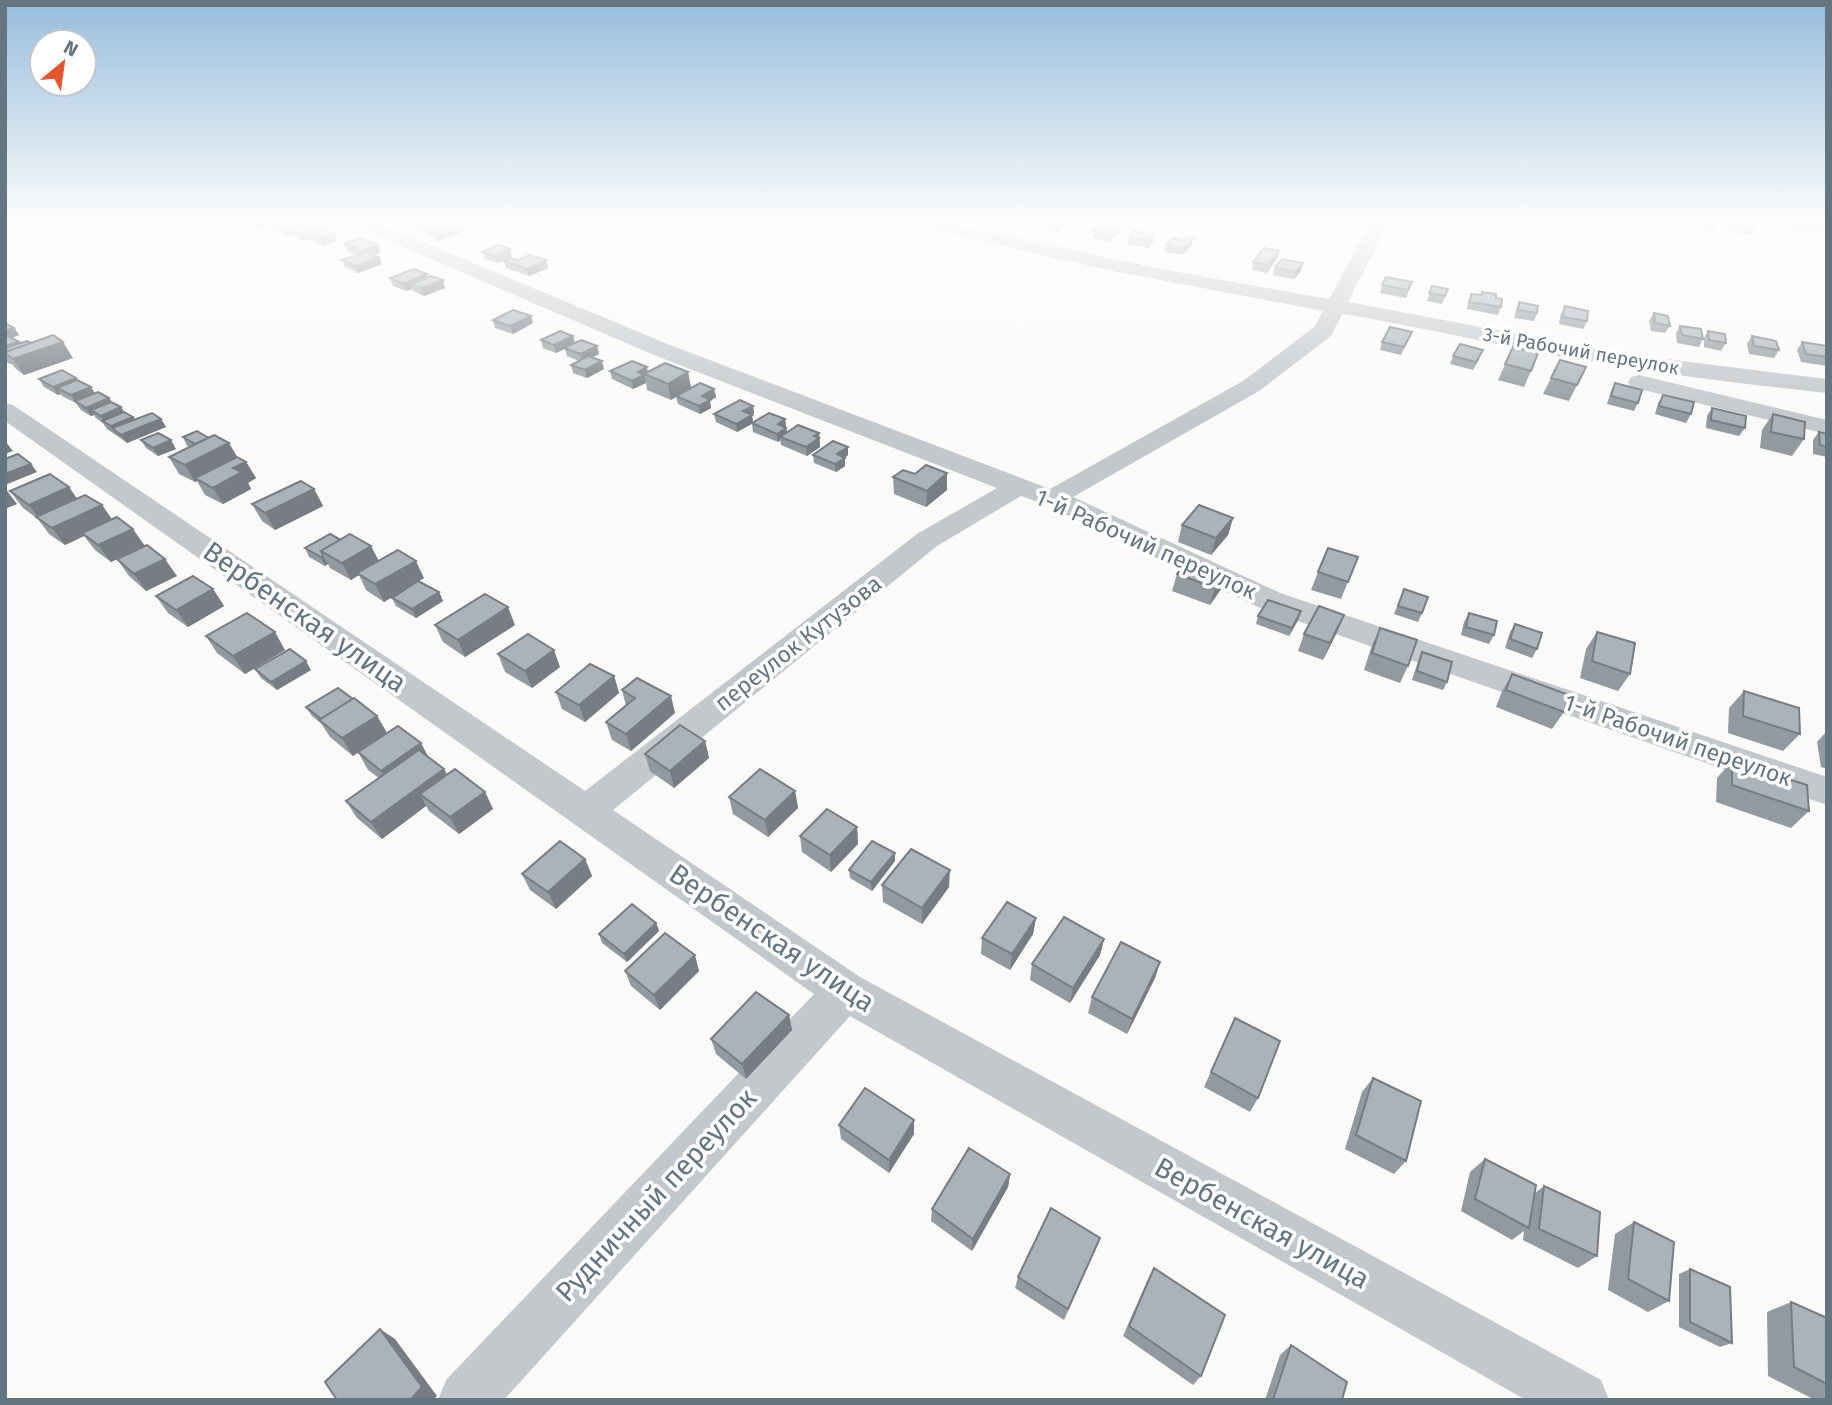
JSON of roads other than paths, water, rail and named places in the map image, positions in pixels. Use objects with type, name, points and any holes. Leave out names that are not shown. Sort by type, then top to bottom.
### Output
[{"type":"street","name":"1-й Рабочий переулок","points":[[515,288],[662,350],[1018,487],[1053,498],[1269,600],[1827,791]]},
{"type":"street","name":"3-й Рабочий переулок","points":[[1231,288],[1334,308],[1389,315],[1562,350],[1827,386]]},
{"type":"street","points":[[1053,498],[1251,386],[1323,331],[1345,288]]},
{"type":"street","points":[[1334,308],[1827,427]]},
{"type":"street","name":"Вербенская улица","points":[[5,410],[845,991],[1581,1400]]},
{"type":"street","name":"переулок Кутузова","points":[[586,811],[927,540],[1018,487]]},
{"type":"street","name":"Рудничный переулок","points":[[466,1400],[845,991]]}]
